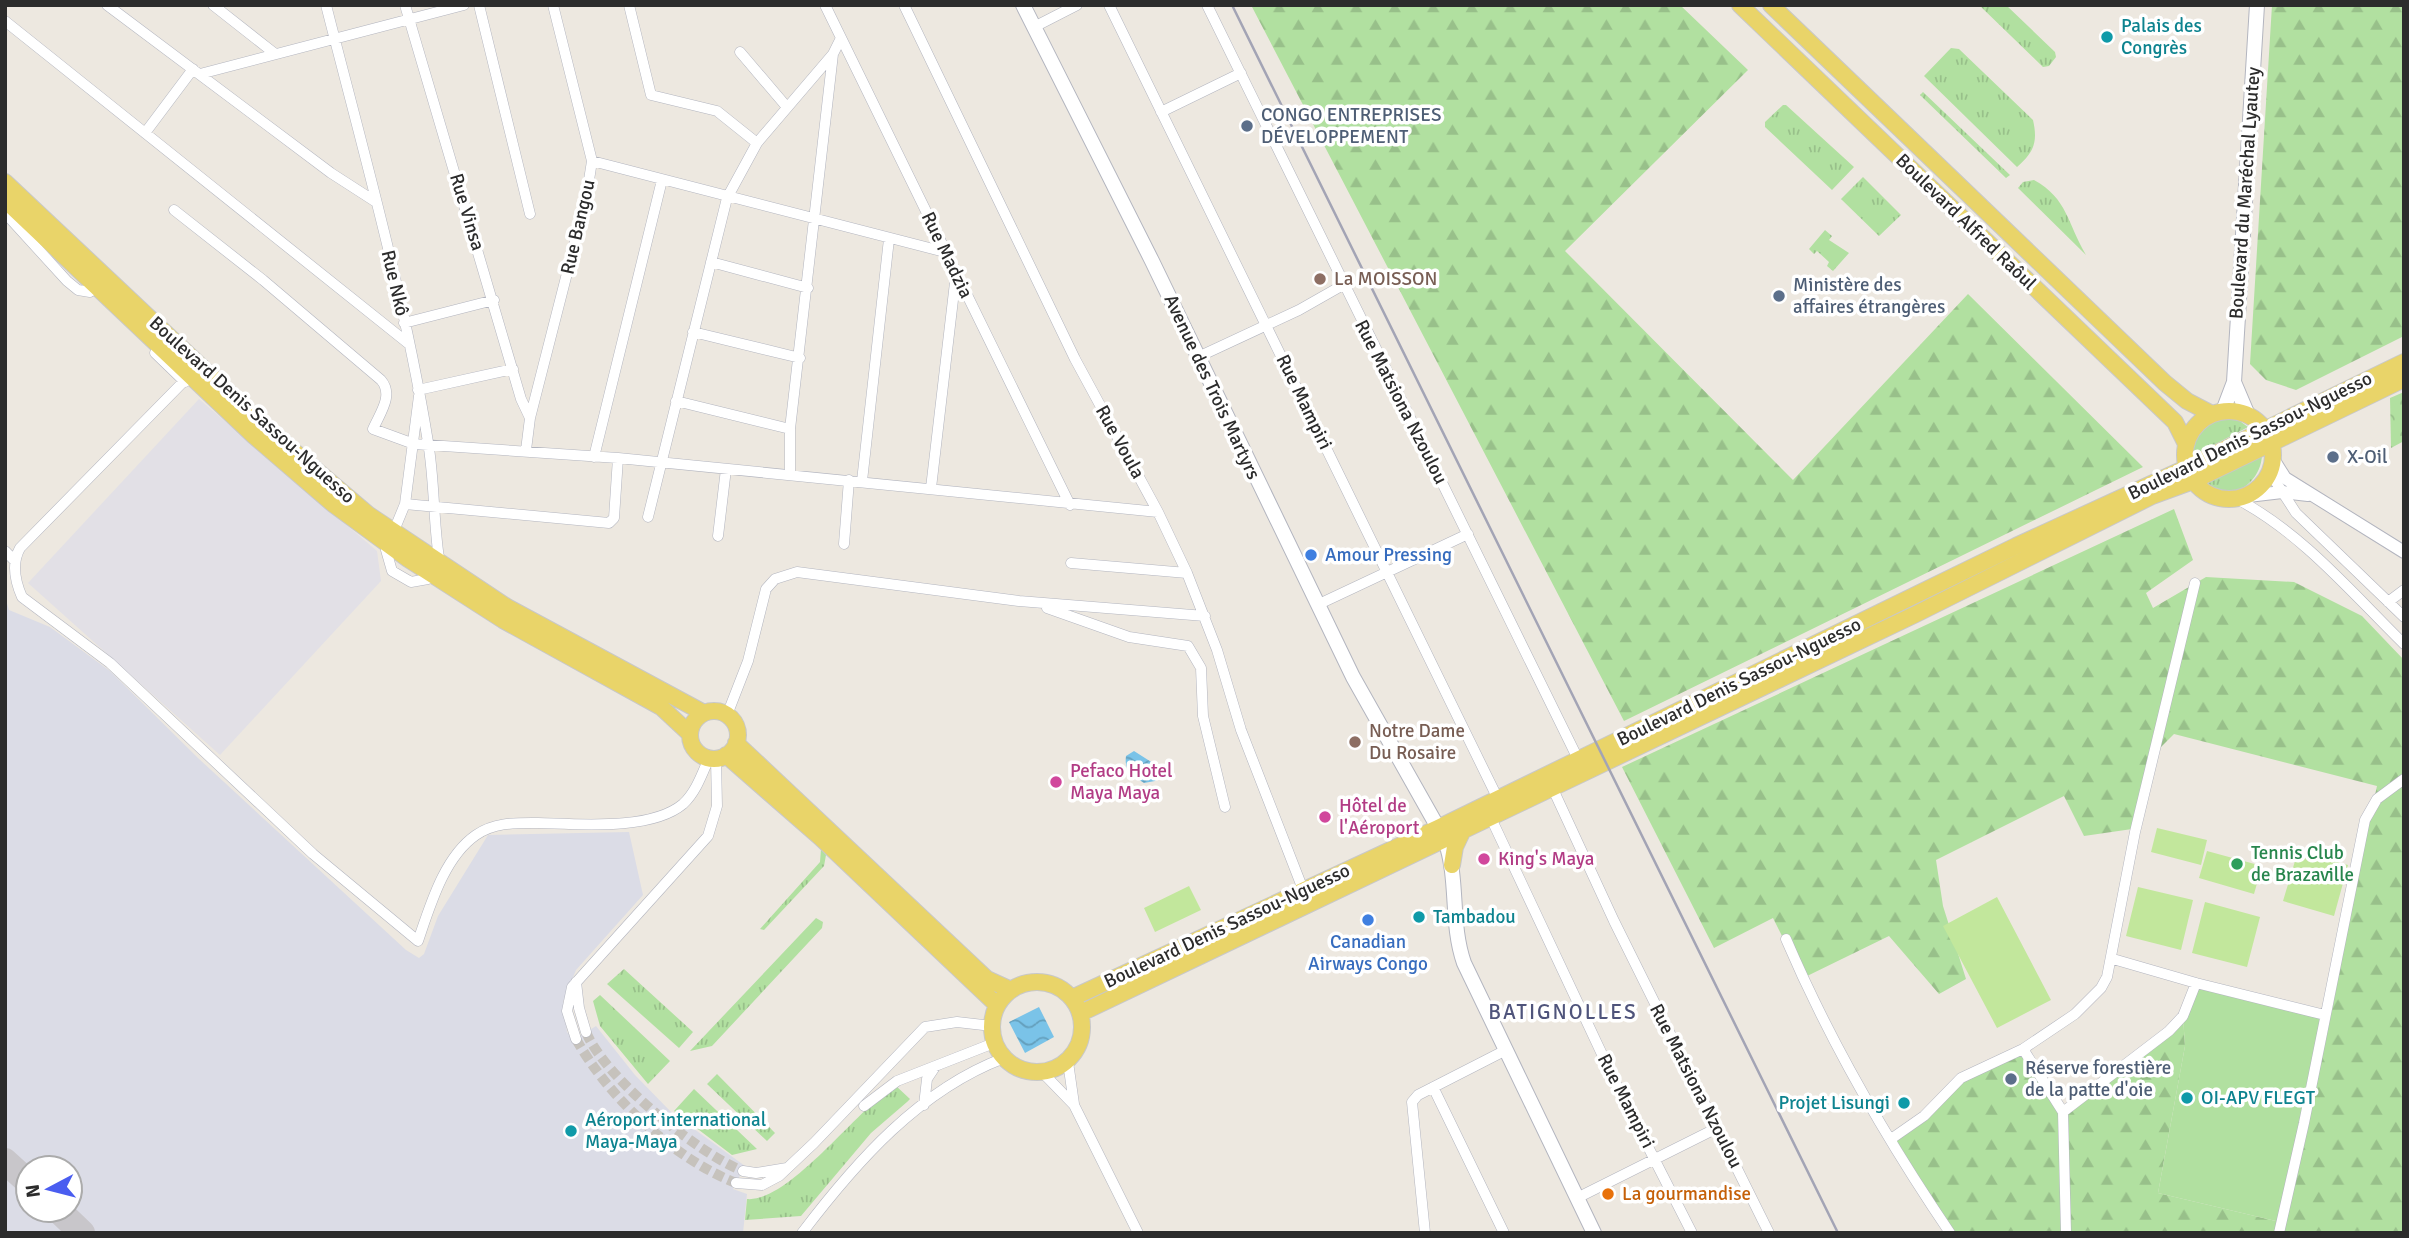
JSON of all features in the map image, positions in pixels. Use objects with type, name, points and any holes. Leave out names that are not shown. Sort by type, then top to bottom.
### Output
[{"type":"main road","name":"Avenue des Trois Martyrs","points":[[1023,5],[1198,357],[1317,605],[1438,836],[1452,872],[1459,950],[1594,1233]]},
{"type":"main road","name":"Boulevard Alfred Raôul","points":[[1740,5],[2175,422],[2186,444]]},
{"type":"main road","name":"Boulevard Alfred Raôul","points":[[1771,5],[2165,383],[2188,401],[2217,412]]},
{"type":"main road","name":"Boulevard du Maréchal Lyautey","points":[[2217,412],[2234,382],[2257,5]]},
{"type":"main road","name":"Boulevard Denis Sassou-Nguesso","points":[[5,182],[281,441],[391,538]]},
{"type":"main road","name":"Boulevard Denis Sassou-Nguesso","points":[[5,200],[187,378],[310,486],[391,538],[503,620],[651,701],[690,733]]},
{"type":"main road","name":"Boulevard Denis Sassou-Nguesso","points":[[2270,451],[2404,362]]},
{"type":"main road","name":"Boulevard Denis Sassou-Nguesso","points":[[1081,1013],[1438,836],[1499,799],[1578,759],[2016,546],[2190,475],[2270,451],[2404,379]]},
{"type":"main road","name":"Boulevard du Maréchal Lyautey","points":[[2234,382],[2248,415]]},
{"type":"main road","points":[[2217,412],[2248,415],[2270,451],[2257,490],[2243,498],[2212,497],[2190,475],[2186,444],[2192,431],[2217,412]]},
{"type":"main road","name":"Boulevard Denis Sassou-Nguesso","points":[[1072,998],[1304,892],[1438,836],[1464,830],[1916,614],[2190,475]]},
{"type":"main road","name":"Boulevard Denis Sassou-Nguesso","points":[[436,570],[704,713]]},
{"type":"main road","points":[[722,754],[737,730],[727,715],[716,711],[704,713],[694,721],[690,733],[696,751],[722,754],[821,838],[997,1005]]},
{"type":"main road","points":[[722,754],[987,979],[1011,990]]},
{"type":"main road","points":[[1452,872],[1455,847],[1464,830]]},
{"type":"main road","points":[[1028,982],[1047,982],[1072,998],[1081,1013],[1083,1031],[1078,1048],[1068,1062],[1052,1071],[1042,1072],[1018,1069],[1004,1058],[994,1043],[992,1026],[997,1005],[1011,990],[1028,982]]},
{"type":"street","points":[[107,5],[331,173],[376,202]]},
{"type":"street","points":[[213,5],[274,53]]},
{"type":"street","name":"Rue Nkô","points":[[326,5],[410,344],[429,444],[436,570]]},
{"type":"street","name":"Rue Vinsa","points":[[405,5],[530,418]]},
{"type":"street","points":[[145,133],[196,72],[464,5]]},
{"type":"street","points":[[479,5],[530,214]]},
{"type":"street","name":"Rue Bangou","points":[[526,450],[530,418],[574,250],[592,161],[553,5]]},
{"type":"street","points":[[629,5],[651,95],[717,111],[757,144]]},
{"type":"street","name":"Rue Madzia","points":[[825,5],[1070,505]]},
{"type":"street","name":"Rue Voula","points":[[904,5],[1075,359],[1158,512],[1187,573],[1205,616],[1241,730],[1304,892]]},
{"type":"street","points":[[1034,27],[1077,5]]},
{"type":"street","name":"Rue Mampiri","points":[[1109,5],[1499,799]]},
{"type":"street","name":"Rue Matsiona Nzoulou","points":[[1208,5],[1343,285],[1578,759]]},
{"type":"street","points":[[5,21],[410,344]]},
{"type":"street","points":[[648,517],[727,198],[757,144],[786,106],[833,54],[841,38]]},
{"type":"street","points":[[740,52],[786,106]]},
{"type":"street","points":[[790,474],[790,429],[833,54]]},
{"type":"street","points":[[1161,112],[1241,73]]},
{"type":"street","points":[[592,161],[727,198],[945,252]]},
{"type":"street","points":[[594,457],[662,180]]},
{"type":"street","points":[[174,210],[263,280],[381,380],[387,389],[387,397],[373,429],[414,444],[618,458],[1158,512]]},
{"type":"street","points":[[5,213],[67,281],[78,290],[93,289]]},
{"type":"street","points":[[862,481],[890,239]]},
{"type":"street","points":[[710,262],[808,288]]},
{"type":"street","points":[[931,488],[956,274]]},
{"type":"street","points":[[1198,357],[1265,323],[1299,310],[1343,285]]},
{"type":"street","points":[[404,323],[494,300]]},
{"type":"street","points":[[693,332],[800,358]]},
{"type":"street","points":[[391,538],[405,503],[418,393],[513,369]]},
{"type":"street","points":[[187,378],[20,548],[15,561],[15,582],[22,597],[110,663],[313,854],[418,941],[433,897],[465,845],[478,834],[510,822],[598,824],[659,817],[685,802],[722,754]]},
{"type":"street","points":[[676,401],[790,429]]},
{"type":"street","points":[[2270,451],[2282,492],[2297,513],[2404,617]]},
{"type":"street","points":[[2270,451],[2285,478],[2404,552]]},
{"type":"street","points":[[405,503],[609,523],[614,518],[618,458]]},
{"type":"street","points":[[718,536],[726,469]]},
{"type":"street","points":[[844,544],[849,480]]},
{"type":"street","points":[[2243,498],[2282,492],[2312,496]]},
{"type":"street","points":[[2243,498],[2309,552],[2404,644]]},
{"type":"street","points":[[1317,605],[1468,534]]},
{"type":"street","points":[[5,551],[15,561]]},
{"type":"street","points":[[1071,563],[1187,573]]},
{"type":"street","points":[[727,715],[748,661],[762,596],[769,583],[797,572],[1032,602],[1205,616]]},
{"type":"street","points":[[1891,1139],[1931,1110],[1948,1088],[1961,1078],[2023,1049],[2090,1001],[2107,977],[2113,959],[2135,832],[2195,583]]},
{"type":"street","points":[[2388,602],[2404,590]]},
{"type":"street","points":[[1032,602],[1129,637],[1188,646],[1201,668],[1203,716],[1225,807]]},
{"type":"street","points":[[576,1039],[568,1018],[567,1003],[576,982],[708,836],[714,822],[722,754]]},
{"type":"street","points":[[2279,1233],[2365,820],[2376,799],[2404,779]]},
{"type":"street","name":"Rue Matsiona Nzoulou","points":[[1552,788],[1614,921],[1769,1233]]},
{"type":"street","name":"Rue Mampiri","points":[[1490,816],[1616,1084],[1692,1233]]},
{"type":"street","points":[[1786,939],[1802,978],[1891,1139],[1950,1233]]},
{"type":"street","points":[[2113,959],[2325,1015]]},
{"type":"street","points":[[576,982],[579,1008],[586,1032]]},
{"type":"street","points":[[2063,1112],[2169,1031],[2183,1016],[2196,983]]},
{"type":"street","points":[[736,1183],[762,1185],[788,1168],[925,1027],[957,1022],[992,1026]]},
{"type":"street","points":[[864,1106],[897,1081],[994,1043]]},
{"type":"street","points":[[2023,1049],[2063,1112],[2066,1233]]},
{"type":"street","points":[[1426,1229],[1412,1102],[1433,1087],[1506,1050]]},
{"type":"street","points":[[802,1233],[859,1162],[924,1105],[974,1069],[1004,1058]]},
{"type":"street","points":[[1068,1062],[1074,1105]]},
{"type":"street","points":[[924,1105],[927,1079],[935,1067]]},
{"type":"street","points":[[1042,1072],[1074,1105],[1138,1233]]},
{"type":"street","points":[[1433,1087],[1504,1233]]},
{"type":"street","points":[[1577,1198],[1717,1128]]},
{"type":"street","points":[[743,1171],[756,1173],[788,1168]]},
{"type":"shaded area","points":[[199,399],[377,551],[381,581],[220,755],[28,583]]},
{"type":"shaded area","name":"Aéroport international Maya-Maya","points":[[5,597],[9,610],[50,627],[110,671],[198,758],[406,950],[419,958],[424,954],[438,916],[488,835],[629,832],[643,895],[576,970],[563,1002],[567,1032],[574,1040],[596,1026],[635,1075],[672,1113],[745,1166],[733,1189],[747,1194],[743,1233],[5,1233]]},
{"type":"green space","points":[[1251,5],[1680,5],[1748,70],[1565,251],[1793,480],[1968,294],[2143,467],[1624,721]]},
{"type":"green space","points":[[1979,5],[2006,5],[2055,52],[2056,57],[2049,66],[2043,67]]},
{"type":"green space","points":[[2272,5],[2404,5],[2404,336],[2296,390],[2266,380],[2250,364]]},
{"type":"green space","points":[[1951,48],[1959,49],[2033,120],[2035,141],[2017,167],[1924,76]]},
{"type":"green space","points":[[1923,92],[2010,175],[2006,178],[1920,95]]},
{"type":"green space","points":[[1783,105],[1854,167],[1832,190],[1765,127],[1765,122]]},
{"type":"green space","points":[[1863,177],[1901,215],[1879,236],[1841,199]]},
{"type":"green space","points":[[2034,180],[2054,195],[2066,213],[2086,255],[2018,188],[2023,182]]},
{"type":"green space","points":[[1825,230],[1832,236],[1829,240],[1849,253],[1833,271],[1827,266],[1829,262],[1817,251],[1814,254],[1809,249]]},
{"type":"green space","points":[[2404,392],[2404,441],[2391,448],[2390,398]]},
{"type":"green space","points":[[2217,419],[2237,419],[2248,427],[2191,457],[2191,444],[2196,433]]},
{"type":"green space","points":[[2262,455],[2256,475],[2242,489],[2223,493],[2204,484]]},
{"type":"green space","points":[[2174,509],[2193,560],[2146,593],[2153,608],[2206,577],[2294,582],[2362,616],[2404,660],[2404,1233],[1955,1233],[1902,1161],[1891,1139],[1948,1089],[2023,1049],[2063,1111],[2183,1016],[2185,1046],[2158,1193],[2280,1222],[2377,786],[2174,734],[2157,751],[2139,828],[2084,836],[2064,796],[1936,860],[1943,906],[1966,979],[1939,994],[1889,936],[1803,978],[1773,918],[1714,948],[1622,767]]},
{"type":"green space","points":[[2157,828],[2207,840],[2201,865],[2151,852]]},
{"type":"green space","points":[[821,849],[826,855],[824,866],[764,930],[760,929],[820,862]]},
{"type":"green space","points":[[2207,851],[2262,866],[2254,894],[2199,878]]},
{"type":"green space","points":[[2298,851],[2348,865],[2334,916],[2283,901]]},
{"type":"green space","points":[[1189,886],[1201,910],[1155,932],[1144,908]]},
{"type":"green space","points":[[2138,887],[2193,900],[2181,950],[2126,936]]},
{"type":"green space","points":[[1997,897],[2051,1000],[1997,1028],[1943,926]]},
{"type":"green space","points":[[2205,902],[2260,917],[2247,967],[2192,953]]},
{"type":"green space","points":[[816,918],[823,922],[822,928],[712,1046],[690,1051]]},
{"type":"green space","points":[[624,969],[693,1032],[679,1048],[607,984]]},
{"type":"green space","points":[[2196,983],[2325,1015],[2280,1222],[2158,1193],[2185,1046],[2183,1016]]},
{"type":"green space","points":[[600,995],[670,1061],[648,1084],[600,1026],[593,1001]]},
{"type":"green space","points":[[717,1074],[775,1133],[767,1141],[707,1084]]},
{"type":"green space","points":[[895,1085],[910,1099],[871,1133],[801,1216],[745,1220],[747,1199],[764,1196],[802,1171]]},
{"type":"green space","points":[[694,1089],[757,1149],[732,1155],[674,1111]]},
{"type":"water","points":[[1134,751],[1156,765],[1159,775],[1155,781],[1144,783],[1130,772],[1126,766],[1126,756]]},
{"type":"water","points":[[1039,1007],[1054,1037],[1025,1053],[1009,1022]]},
{"type":"taxiway","points":[[5,1161],[14,1169]]},
{"type":"taxiway","points":[[73,1224],[82,1233]]},
{"type":"tunnel","points":[[586,1032],[612,1071],[654,1112],[702,1148],[743,1171]]},
{"type":"tunnel","points":[[576,1039],[606,1083],[645,1124],[689,1158],[736,1183]]},
{"type":"railway","points":[[1232,5],[1838,1233]]},
{"type":"place","name":"Palais des Congrès","points":[[2107,37]]},
{"type":"place","name":"CONGO ENTREPRISES DÉVELOPPEMENT","points":[[1247,126]]},
{"type":"place","name":"La MOISSON","points":[[1320,279]]},
{"type":"place","name":"Ministère des affaires étrangères","points":[[1779,296]]},
{"type":"place","name":"X-Oil","points":[[2333,457]]},
{"type":"place","name":"Amour Pressing","points":[[1311,555]]},
{"type":"place","name":"Notre Dame Du Rosaire","points":[[1355,742]]},
{"type":"place","name":"Pefaco Hotel Maya Maya","points":[[1056,782]]},
{"type":"place","name":"Hôtel de l'Aéroport","points":[[1325,817]]},
{"type":"place","name":"King's Maya","points":[[1484,859]]},
{"type":"place","name":"Tennis Club de Brazaville","points":[[2237,864]]},
{"type":"place","name":"Tambadou","points":[[1419,917]]},
{"type":"place","name":"Canadian Airways Congo","points":[[1368,920]]},
{"type":"place","name":"Réserve forestière de la patte d'oie","points":[[2011,1079]]},
{"type":"place","name":"OI-APV FLEGT","points":[[2187,1098]]},
{"type":"place","name":"Projet Lisungi","points":[[1904,1103]]},
{"type":"place","name":"Aéroport international Maya-Maya","points":[[571,1131]]},
{"type":"place","name":"La gourmandise","points":[[1608,1194]]},
{"type":"district","name":"BATIGNOLLES","points":[[1563,1012]]}]
